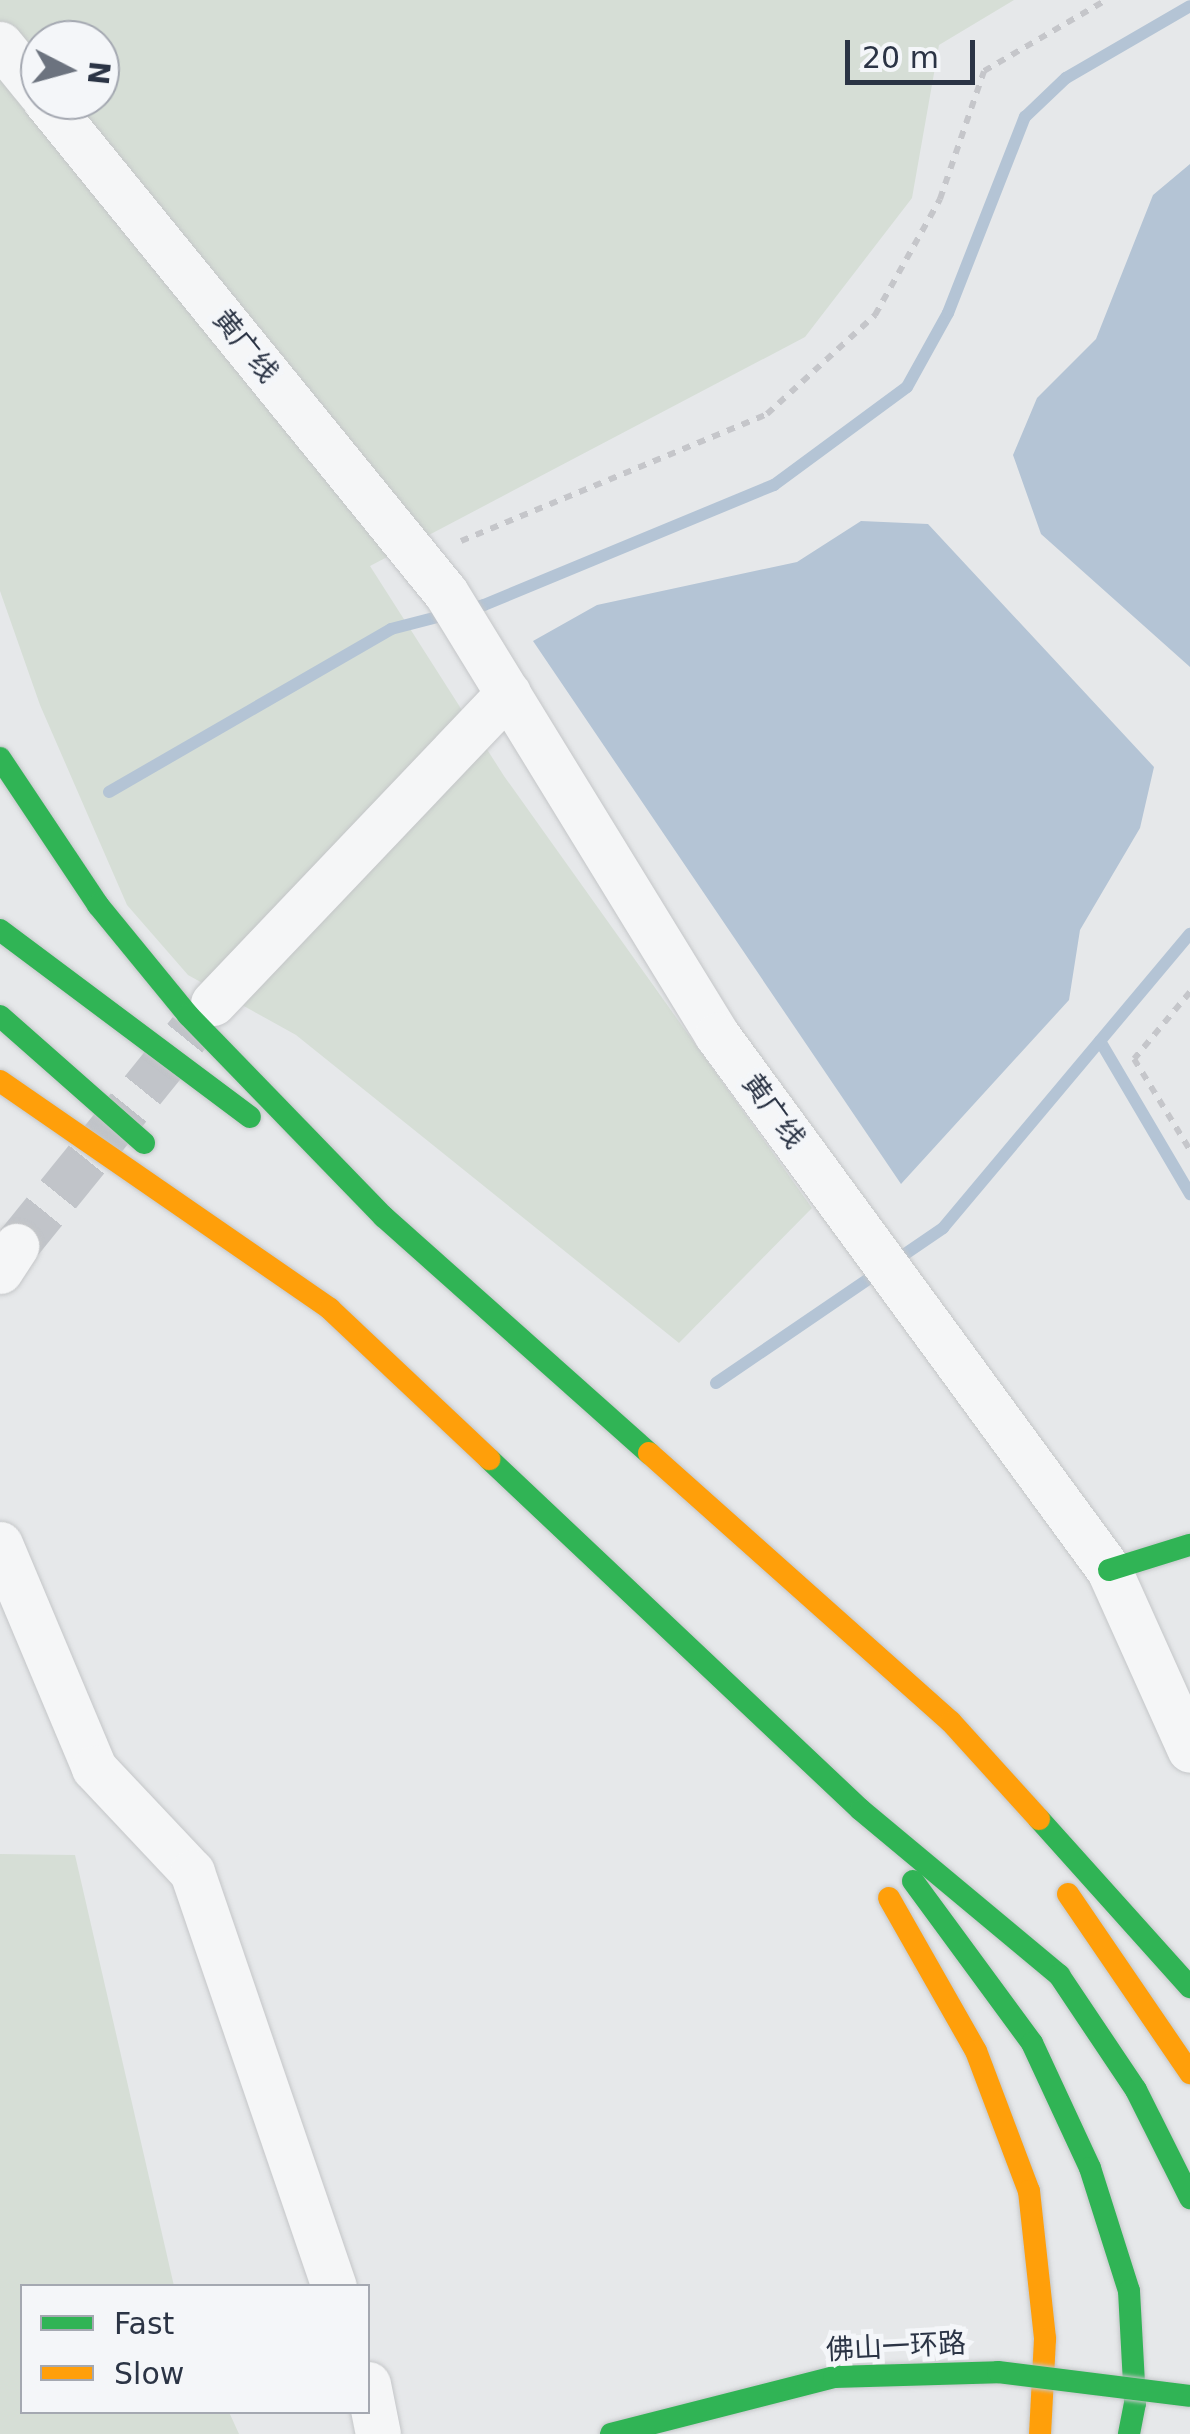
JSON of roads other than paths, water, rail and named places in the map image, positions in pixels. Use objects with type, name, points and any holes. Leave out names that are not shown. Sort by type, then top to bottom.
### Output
[{"type":"main road","points":[[0,758],[98,905],[188,1015],[384,1218],[951,1722],[1190,1987]]},
{"type":"main road","points":[[0,930],[384,1218]]},
{"type":"main road","points":[[0,1016],[330,1309],[861,1810],[1059,1975],[1136,2090],[1190,2198]]},
{"type":"main road","points":[[0,1081],[330,1309]]},
{"type":"main road","points":[[1110,1570],[1190,1545]]},
{"type":"main road","points":[[951,1722],[1190,2073]]},
{"type":"main road","points":[[861,1810],[869,1844]]},
{"type":"main road","points":[[861,1810],[1032,2043],[1090,2168],[1128,2291],[1135,2402],[1129,2434]]},
{"type":"main road","points":[[878,1878],[976,2051],[1029,2192],[1045,2339],[1040,2434]]},
{"type":"main road","name":"佛山一环路","points":[[611,2434],[834,2377],[998,2372],[1190,2396]]},
{"type":"street","points":[[0,44],[20,68]]},
{"type":"street","name":"黄广线","points":[[62,120],[444,594],[718,1035],[1110,1570],[1190,1750]]},
{"type":"street","points":[[213,1003],[508,694]]},
{"type":"street","points":[[0,1544],[94,1768],[192,1872],[333,2284]]},
{"type":"street","points":[[370,2394],[378,2434]]},
{"type":"water","points":[[1190,164],[1190,667],[1041,534],[1013,455],[1037,398],[1096,339],[1153,195]]},
{"type":"water","points":[[861,521],[928,524],[1154,767],[1140,828],[1080,930],[1069,1000],[901,1184],[533,641],[597,605],[797,562]]},
{"type":"waterway","points":[[109,792],[391,629],[484,605],[774,485],[907,387],[948,313],[1025,117],[1066,78],[1190,6]]},
{"type":"waterway","points":[[716,1383],[943,1228],[1190,934]]},
{"type":"waterway","points":[[1100,1041],[1190,1194]]},
{"type":"tunnel","points":[[16,1246],[190,1031]]}]
